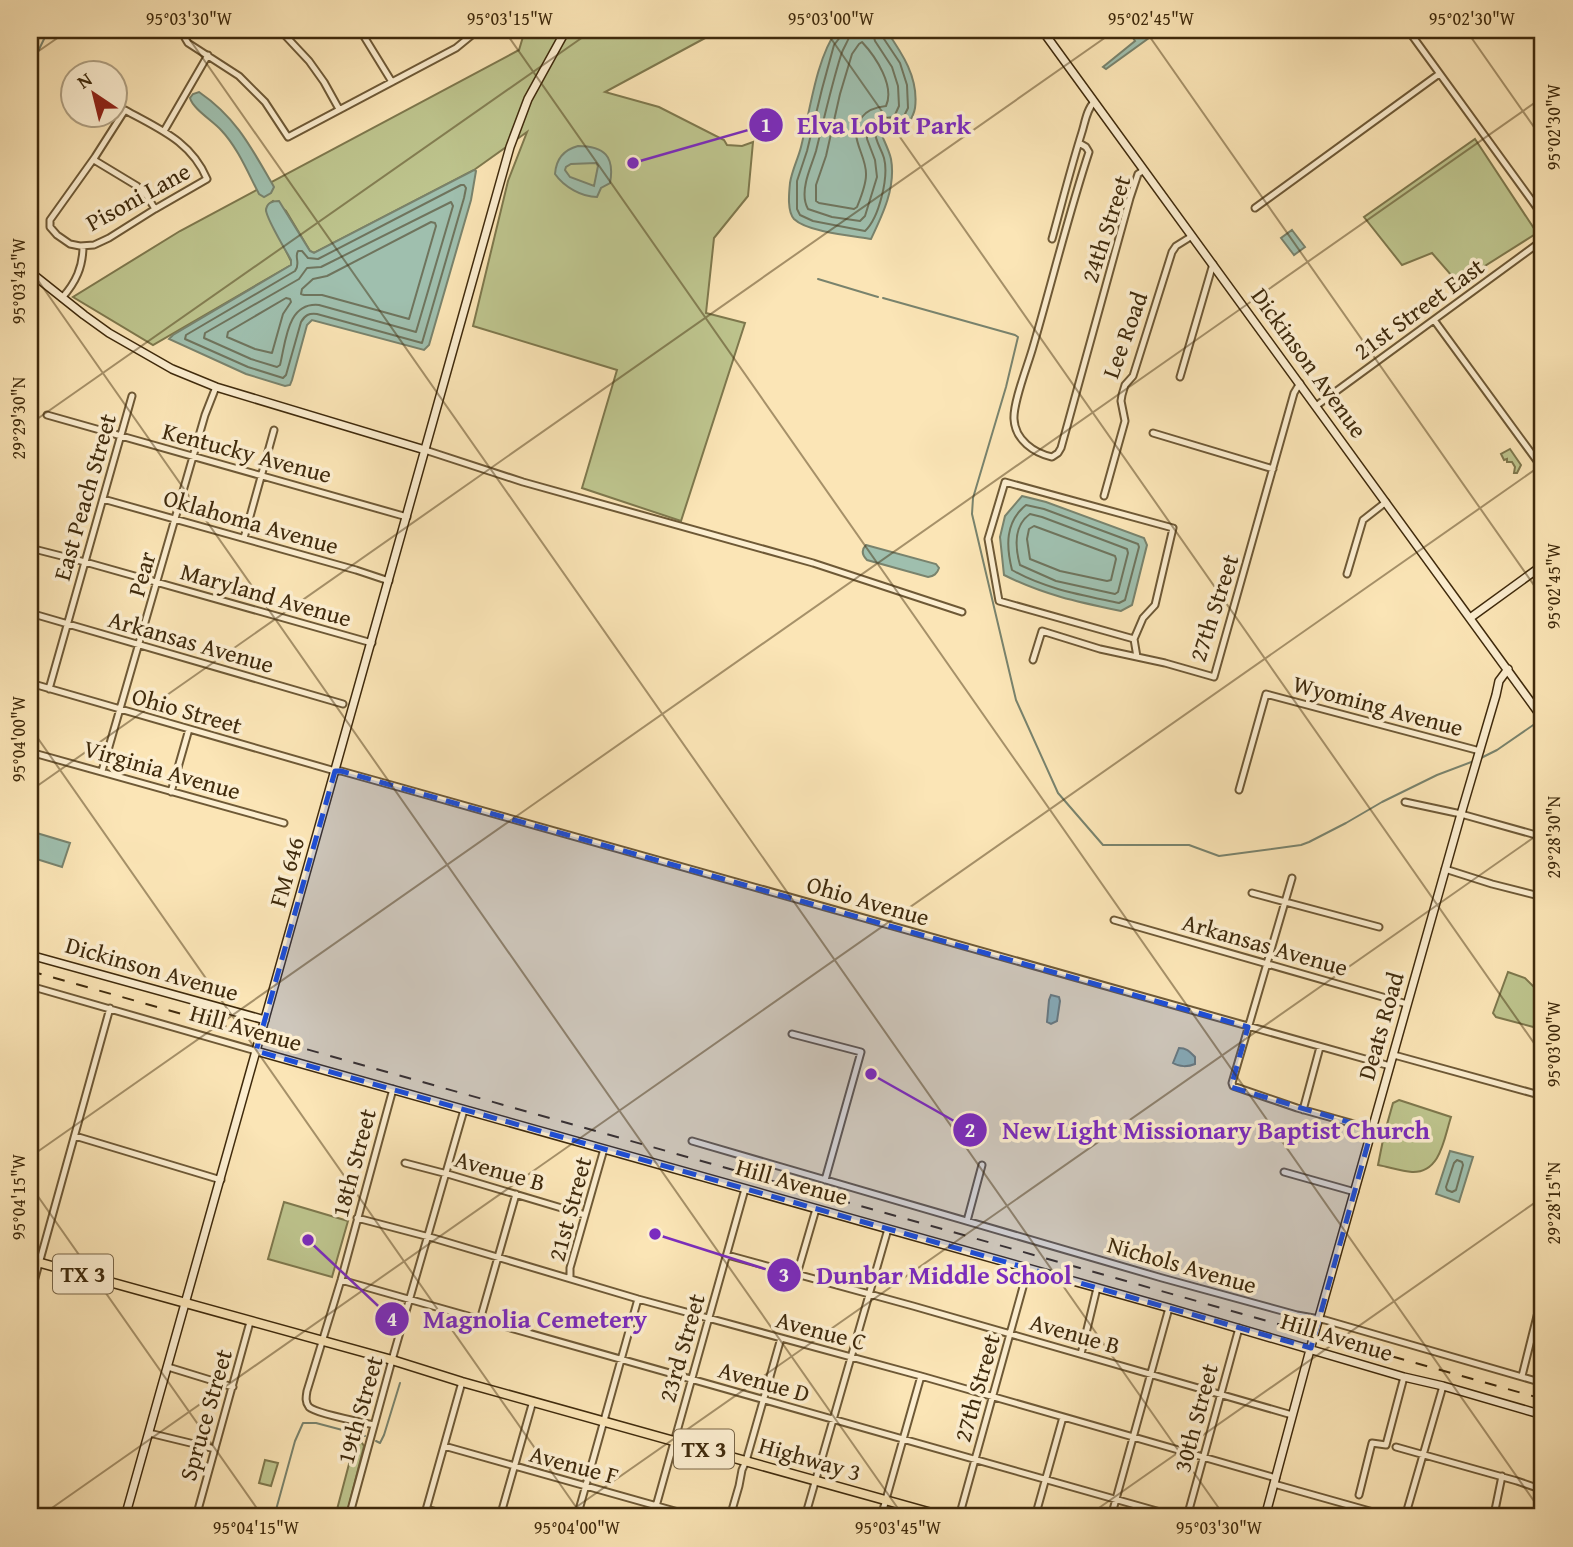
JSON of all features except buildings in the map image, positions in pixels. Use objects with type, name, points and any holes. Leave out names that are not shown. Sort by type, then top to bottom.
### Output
[{"type":"main road","points":[[30,38],[34,30]]},
{"type":"main road","name":"FM 646","points":[[125,1517],[510,147],[528,99],[566,30]]},
{"type":"main road","name":"Dickinson Avenue","points":[[1042,30],[1543,719]]},
{"type":"main road","points":[[30,272],[109,333],[172,369],[216,387],[425,450]]},
{"type":"main road","points":[[1470,618],[1543,565]]},
{"type":"main road","name":"Deats Road","points":[[1265,1517],[1445,869],[1499,681],[1508,669]]},
{"type":"main road","name":"Dickinson Avenue","points":[[30,955],[265,1020]]},
{"type":"main road","name":"Hill Avenue","points":[[256,1052],[1543,1415]]},
{"type":"main road","name":"TX 3","points":[[34,1261],[392,1360],[461,1382]]},
{"type":"main road","name":"Highway 3","points":[[461,1382],[946,1517]]},
{"type":"street","points":[[186,30],[188,43],[239,76],[265,102],[288,137],[457,48],[478,30]]},
{"type":"street","points":[[280,30],[309,61],[339,110]]},
{"type":"street","points":[[360,30],[392,82]]},
{"type":"street","points":[[1408,30],[1543,216]]},
{"type":"street","points":[[155,209],[137,186],[94,160],[125,110],[164,131],[208,55]]},
{"type":"street","points":[[1255,208],[1439,74]]},
{"type":"street","points":[[1052,239],[1089,110],[1094,102]]},
{"type":"street","name":"Pisoni Lane","points":[[94,160],[50,220],[49,224],[57,235],[70,244],[94,245],[109,238],[207,179],[196,159],[175,137],[164,131]]},
{"type":"street","name":"24th Street","points":[[1079,143],[1089,152],[1014,410],[1013,421],[1017,433],[1031,449],[1046,456],[1052,457],[1061,448],[1136,177],[1144,170]]},
{"type":"street","name":"Lee Road","points":[[1104,496],[1125,421],[1121,401],[1125,385],[1133,376],[1172,252],[1176,246],[1192,236]]},
{"type":"street","name":"21st Street East","points":[[1316,406],[1543,240]]},
{"type":"street","points":[[62,298],[81,269],[83,246]]},
{"type":"street","points":[[1180,377],[1213,264]]},
{"type":"street","points":[[1434,320],[1543,469]]},
{"type":"street","name":"27th Street","points":[[1033,660],[1042,631],[1100,649],[1214,677],[1294,393],[1300,383]]},
{"type":"street","name":"Pear","points":[[102,771],[205,415],[216,387]]},
{"type":"street","name":"East Peach Street","points":[[49,689],[132,396]]},
{"type":"street","name":"Kentucky Avenue","points":[[47,415],[407,517]]},
{"type":"street","points":[[244,538],[274,430]]},
{"type":"street","points":[[1153,433],[1273,469]]},
{"type":"street","points":[[425,450],[523,482],[813,563],[962,612]]},
{"type":"street","points":[[1134,639],[999,601],[988,539],[1005,482],[1173,528],[1155,605],[1143,618],[1134,639],[1137,657]]},
{"type":"street","name":"Oklahoma Avenue","points":[[103,499],[356,569],[389,581]]},
{"type":"street","points":[[1347,574],[1363,520],[1386,502]]},
{"type":"street","name":"Maryland Avenue","points":[[30,548],[372,643]]},
{"type":"street","name":"Arkansas Avenue","points":[[30,613],[343,704]]},
{"type":"street","name":"Ohio Street","points":[[30,683],[335,771]]},
{"type":"street","name":"Wyoming Avenue","points":[[1239,790],[1266,694],[1479,752]]},
{"type":"street","points":[[171,792],[189,729]]},
{"type":"street","name":"Virginia Avenue","points":[[30,752],[284,823]]},
{"type":"street","name":"Ohio Avenue","points":[[335,771],[1390,1067]]},
{"type":"street","points":[[1405,802],[1461,814],[1543,837]]},
{"type":"street","points":[[1445,869],[1543,897]]},
{"type":"street","points":[[1292,878],[1232,1083],[1240,1090],[1372,1129]]},
{"type":"street","points":[[1252,893],[1378,927]]},
{"type":"street","name":"Arkansas Avenue","points":[[1114,920],[1408,1004]]},
{"type":"street","name":"Hill Avenue","points":[[30,986],[256,1052]]},
{"type":"street","points":[[30,1296],[34,1261],[62,1182],[110,1008]]},
{"type":"street","points":[[792,1034],[861,1052],[825,1180]]},
{"type":"street","points":[[1303,1110],[1320,1047]]},
{"type":"street","points":[[1390,1067],[1394,1055],[1543,1096]]},
{"type":"street","name":"18th Street","points":[[374,1425],[319,1412],[309,1406],[306,1396],[393,1089]]},
{"type":"street","name":"19th Street","points":[[349,1517],[464,1110]]},
{"type":"street","points":[[75,1136],[221,1180]]},
{"type":"street","name":"Nichols Avenue","points":[[692,1140],[1162,1278],[1543,1382]]},
{"type":"street","name":"21st Street","points":[[570,1278],[570,1268],[604,1149]]},
{"type":"street","points":[[375,1154],[383,1156]]},
{"type":"street","name":"Avenue B","points":[[405,1163],[585,1215]]},
{"type":"street","points":[[967,1221],[982,1165]]},
{"type":"street","points":[[1284,1172],[1355,1192]]},
{"type":"street","name":"23rd Street","points":[[653,1517],[745,1189]]},
{"type":"street","points":[[480,1320],[516,1194]]},
{"type":"street","points":[[797,1274],[816,1209]]},
{"type":"street","name":"Avenue C","points":[[357,1218],[638,1299],[993,1396],[1203,1457],[1391,1517]]},
{"type":"street","points":[[805,1517],[888,1229]]},
{"type":"street","name":"Avenue B","points":[[727,1255],[1292,1415]]},
{"type":"street","name":"27th Street","points":[[959,1517],[1028,1269]]},
{"type":"street","name":"Avenue D","points":[[341,1280],[1178,1517]]},
{"type":"street","points":[[1081,1354],[1097,1288]]},
{"type":"street","points":[[1522,1376],[1543,1292]]},
{"type":"street","points":[[577,1517],[638,1299]]},
{"type":"street","points":[[1111,1517],[1169,1308]]},
{"type":"street","name":"Spruce Street","points":[[196,1517],[250,1322]]},
{"type":"street","name":"30th Street","points":[[1187,1517],[1239,1328]]},
{"type":"street","points":[[730,1517],[781,1338]]},
{"type":"street","points":[[168,1367],[233,1387]]},
{"type":"street","points":[[881,1517],[921,1376]]},
{"type":"street","points":[[1359,1495],[1372,1443],[1386,1445],[1404,1377]]},
{"type":"street","points":[[424,1517],[461,1382]]},
{"type":"street","points":[[1405,1517],[1443,1386]]},
{"type":"street","points":[[500,1517],[533,1401]]},
{"type":"street","points":[[1035,1517],[1063,1417]]},
{"type":"street","points":[[149,1433],[215,1449]]},
{"type":"street","name":"Avenue F","points":[[444,1446],[696,1517]]},
{"type":"street","points":[[1396,1447],[1543,1490]]},
{"type":"street","points":[[1495,1510],[1502,1476]]},
{"type":"street","points":[[426,1509],[456,1517]]},
{"type":"street","points":[[1542,1517],[1543,1512]]},
{"type":"highlighted area","points":[[335,771],[341,771],[1248,1027],[1231,1087],[1372,1129],[1311,1348],[256,1051]]},
{"type":"green space","points":[[525,30],[720,30],[605,92],[659,107],[724,140],[727,145],[742,146],[753,142],[748,196],[714,238],[706,313],[745,323],[681,521],[582,488],[617,370],[473,326],[508,181],[527,132],[474,170],[314,253],[310,251],[286,211],[273,201],[266,210],[291,265],[153,345],[73,297],[180,231],[519,50]]},
{"type":"green space","points":[[1475,139],[1537,233],[1458,283],[1432,253],[1402,265],[1364,217]]},
{"type":"green space","points":[[1510,449],[1521,465],[1517,473],[1514,473],[1512,462],[1504,460],[1501,454]]},
{"type":"green space","points":[[1508,972],[1525,978],[1536,989],[1543,1014],[1537,1028],[1496,1017],[1493,1013]]},
{"type":"green space","points":[[1399,1100],[1451,1117],[1440,1153],[1429,1167],[1422,1171],[1412,1172],[1378,1165],[1393,1103]]},
{"type":"green space","points":[[284,1202],[348,1221],[332,1277],[268,1259]]},
{"type":"green space","points":[[360,1440],[364,1446],[346,1517],[335,1517],[353,1449]]},
{"type":"green space","points":[[265,1460],[278,1463],[271,1486],[259,1483]]},
{"type":"water","points":[[837,30],[886,30],[912,76],[916,97],[912,118],[903,134],[881,133],[891,159],[892,180],[884,210],[871,239],[809,227],[794,219],[789,207],[791,178],[801,147],[814,86],[824,55]]},
{"type":"water","points":[[1128,30],[1160,30],[1106,69],[1103,67],[1135,41]]},
{"type":"water","points":[[199,92],[234,123],[274,187],[271,193],[264,197],[259,194],[233,145],[192,102],[190,98]]},
{"type":"water","points":[[578,146],[595,148],[609,159],[610,183],[601,188],[597,197],[574,190],[555,174],[561,156]],"holes":[[[596,163],[598,166],[594,186],[570,177],[565,170],[571,164]]]},
{"type":"water","points":[[474,170],[471,200],[429,345],[424,350],[312,320],[307,325],[290,385],[285,386],[246,374],[169,339],[291,265],[291,260],[267,214],[267,207],[271,202],[279,201],[310,251],[314,253]]},
{"type":"water","points":[[1292,230],[1305,247],[1294,255],[1281,238]]},
{"type":"water","points":[[1022,496],[1046,502],[1144,538],[1147,545],[1132,605],[1121,611],[1090,604],[1047,593],[1004,575],[1000,537],[1005,516]]},
{"type":"water","points":[[866,545],[936,564],[939,568],[935,574],[928,577],[867,560],[863,553]]},
{"type":"water","points":[[30,831],[70,843],[62,867],[30,857]]},
{"type":"water","points":[[1051,995],[1059,997],[1060,1001],[1057,1021],[1051,1024],[1047,1022]]},
{"type":"water","points":[[1179,1048],[1192,1053],[1195,1064],[1184,1066],[1173,1063]]},
{"type":"water","points":[[1450,1151],[1473,1157],[1459,1202],[1436,1194]]},
{"type":"waterway","points":[[30,68],[45,37]]},
{"type":"waterway","points":[[818,279],[878,297]]},
{"type":"waterway","points":[[883,298],[1018,337],[973,498],[972,514],[1016,700],[1058,793],[1103,845],[1189,845],[1219,856],[1301,845],[1437,775],[1474,761]]},
{"type":"waterway","points":[[1479,759],[1539,721]]},
{"type":"waterway","points":[[376,1441],[380,1443],[384,1435],[400,1383]]},
{"type":"waterway","points":[[274,1517],[295,1441],[303,1423],[316,1423],[365,1436]]},
{"type":"railway","points":[[30,971],[1543,1399]]},
{"type":"place","name":"Elva Lobit Park","points":[[633,163]]},
{"type":"place","name":"New Light Missionary Baptist Church","points":[[871,1074]]},
{"type":"place","name":"Dunbar Middle School","points":[[655,1234]]},
{"type":"place","name":"Magnolia Cemetery","points":[[308,1240]]}]
